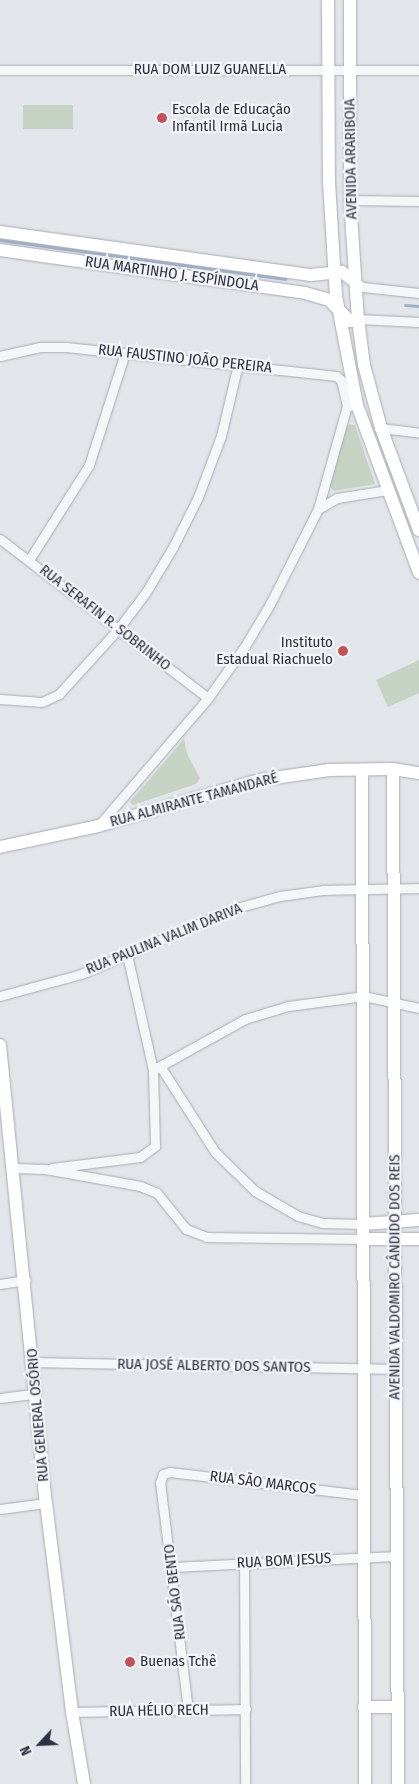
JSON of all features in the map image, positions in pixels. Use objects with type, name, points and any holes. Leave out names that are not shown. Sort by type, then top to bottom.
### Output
[{"type":"street","name":"AVENIDA ARARIBOIA","points":[[328,0],[329,182],[334,274],[352,405],[388,490],[419,573]]},
{"type":"street","name":"AVENIDA ARARIBOIA","points":[[350,0],[350,200],[354,281],[364,365],[381,428],[419,530]]},
{"type":"street","points":[[328,39],[350,38]]},
{"type":"street","name":"RUA DOM LUIZ GUANELLA","points":[[0,70],[419,70]]},
{"type":"street","points":[[329,146],[350,146]]},
{"type":"street","points":[[329,182],[350,182]]},
{"type":"street","points":[[350,200],[419,201]]},
{"type":"street","name":"RUA MARTINHO J. ESPÍNDOLA","points":[[0,232],[311,274],[346,272],[354,281]]},
{"type":"street","name":"RUA MARTINHO J. ESPÍNDOLA","points":[[0,250],[304,293],[329,300],[350,321],[358,318]]},
{"type":"street","points":[[354,281],[363,287],[419,293]]},
{"type":"street","points":[[358,318],[419,322]]},
{"type":"street","name":"RUA FAUSTINO JOÃO PEREIRA","points":[[0,356],[40,347],[238,364],[336,376],[341,380],[352,405]]},
{"type":"street","points":[[28,560],[89,465],[105,422],[124,353]]},
{"type":"street","points":[[0,699],[42,702],[59,694],[119,628],[174,547],[198,497],[221,436],[238,364]]},
{"type":"street","points":[[98,826],[208,698],[270,604],[318,509],[352,405]]},
{"type":"street","points":[[381,428],[419,433]]},
{"type":"street","points":[[318,509],[337,498],[388,490]]},
{"type":"street","name":"RUA SERAFIN R. SOBRINHO","points":[[0,539],[119,628],[208,698]]},
{"type":"street","name":"RUA ALMIRANTE TAMANDARÉ","points":[[0,847],[98,826],[260,780],[329,770],[393,769],[419,773]]},
{"type":"street","name":"AVENIDA VALDOMIRO CÂNDIDO DOS REIS","points":[[393,769],[397,1222],[395,1369],[398,1784]]},
{"type":"street","points":[[362,770],[364,996],[362,1369],[365,1784]]},
{"type":"street","name":"RUA PAULINA VALIM DARIVA","points":[[0,996],[81,974],[233,909],[280,896],[363,888],[419,888]]},
{"type":"street","points":[[44,1169],[150,1153],[156,1139],[157,1068],[127,955]]},
{"type":"street","points":[[157,1068],[244,1019],[266,1012],[364,996],[394,1001],[419,1008]]},
{"type":"street","name":"RUA GENERAL OSÓRIO","points":[[0,1045],[4,1121],[14,1168],[46,1504],[72,1712],[84,1784]]},
{"type":"street","points":[[157,1068],[215,1152],[255,1192],[298,1216],[322,1222],[363,1224],[419,1220]]},
{"type":"street","points":[[14,1168],[44,1169],[140,1186],[157,1194],[186,1229],[207,1237],[419,1239]]},
{"type":"street","points":[[0,1284],[26,1280]]},
{"type":"street","name":"RUA JOSÉ ALBERTO DOS SANTOS","points":[[33,1362],[395,1369]]},
{"type":"street","points":[[0,1398],[35,1394]]},
{"type":"street","name":"RUA SÃO MARCOS","points":[[163,1474],[363,1496]]},
{"type":"street","name":"RUA SÃO BENTO","points":[[163,1474],[160,1483],[172,1567],[188,1710]]},
{"type":"street","points":[[0,1509],[46,1504]]},
{"type":"street","name":"RUA BOM JESUS","points":[[172,1567],[396,1556]]},
{"type":"street","points":[[244,1564],[245,1784]]},
{"type":"street","points":[[364,1708],[397,1707]]},
{"type":"street","name":"RUA HÉLIO RECH","points":[[72,1712],[246,1709]]},
{"type":"green space","points":[[23,105],[73,105],[73,129],[23,129]]},
{"type":"green space","points":[[350,424],[355,425],[375,484],[334,491],[329,486],[346,427]]},
{"type":"green space","points":[[419,660],[419,693],[388,707],[376,680]]},
{"type":"green space","points":[[184,739],[187,754],[200,778],[196,784],[133,805],[130,802]]},
{"type":"waterway","points":[[0,240],[285,279]]},
{"type":"waterway","points":[[405,305],[419,306]]},
{"type":"place","name":"Escola de Educação Infantil Irmã Lucia","points":[[162,118]]},
{"type":"place","name":"Instituto Estadual Riachuelo","points":[[343,651]]},
{"type":"place","name":"Buenas Tchê","points":[[130,1662]]}]
